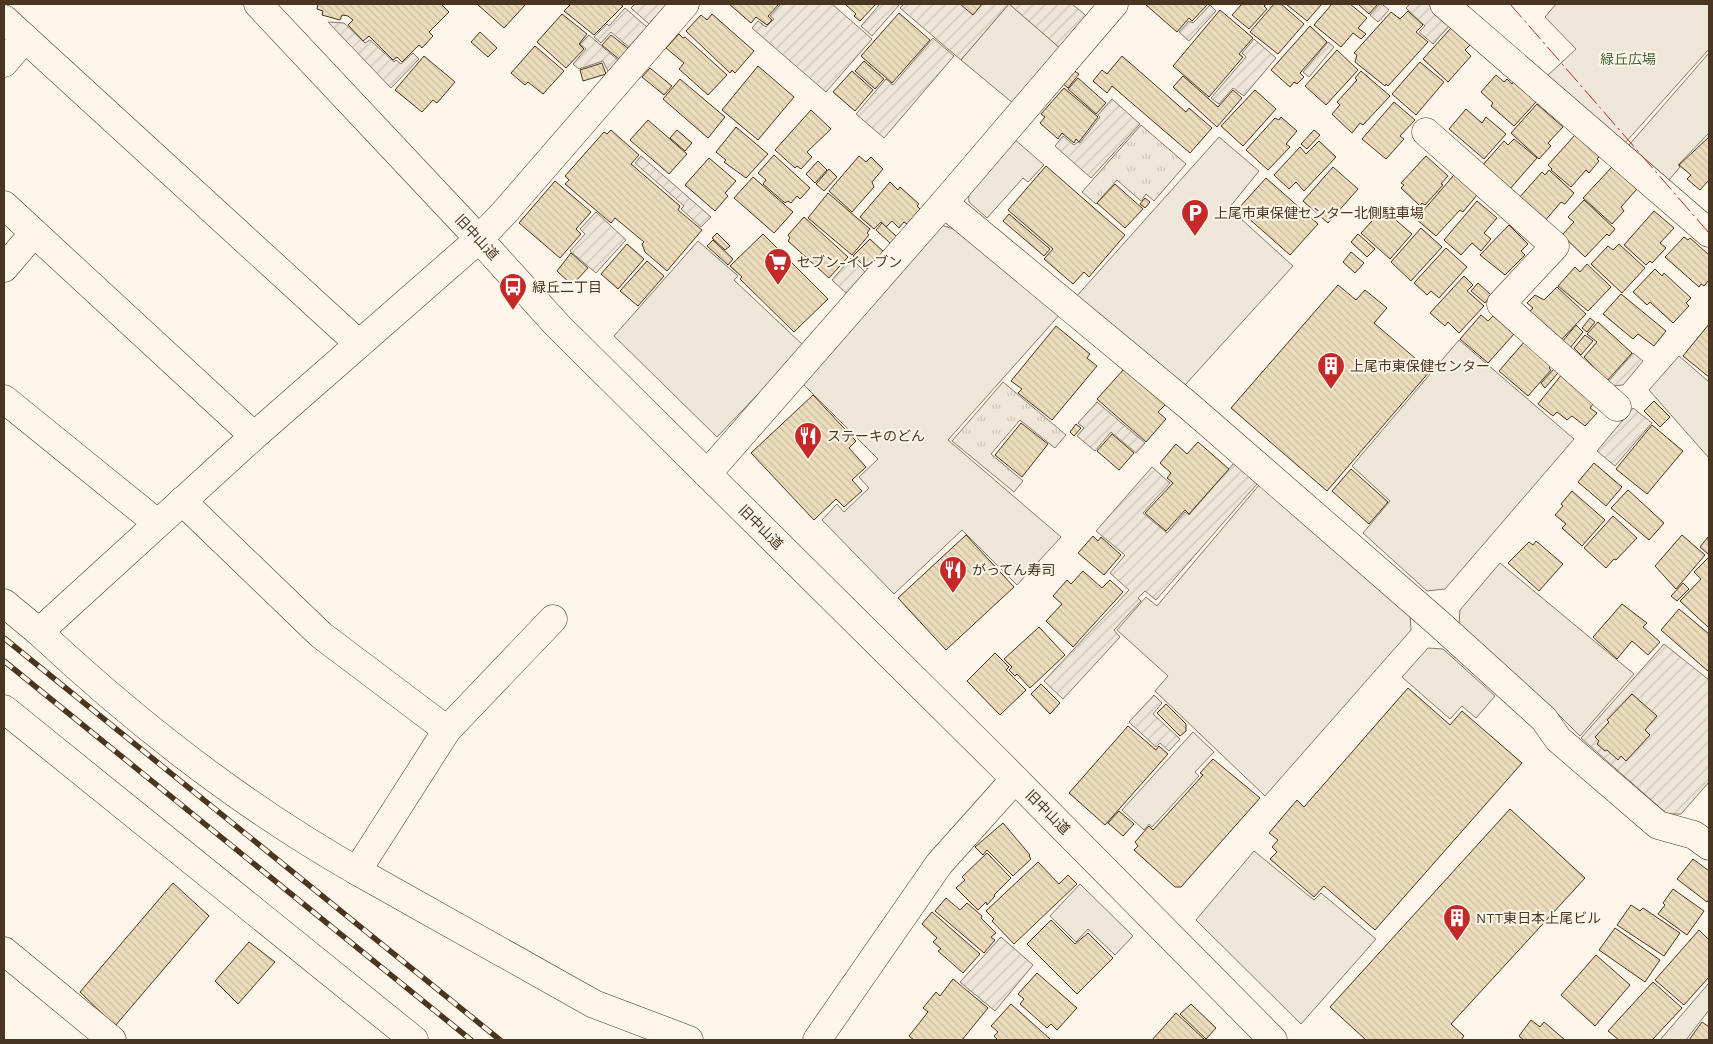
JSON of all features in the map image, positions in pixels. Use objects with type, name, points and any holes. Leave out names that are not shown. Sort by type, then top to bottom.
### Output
[{"type":"street","name":"旧中山道","points":[[258,4],[558,325],[1273,1040]]},
{"type":"street","points":[[39,632],[254,436],[479,239],[504,213],[685,4]]},
{"type":"street","points":[[706,474],[944,203],[1114,4]]},
{"type":"street","points":[[1444,4],[1709,233]]},
{"type":"street","points":[[4,19],[359,344]]},
{"type":"street","points":[[4,63],[25,38]]},
{"type":"street","points":[[1426,132],[1555,246],[1501,304],[1617,407]]},
{"type":"street","points":[[944,203],[1190,408],[1414,602],[1544,719],[1558,739],[1658,825],[1694,835],[1709,846]]},
{"type":"street","points":[[4,204],[254,436]]},
{"type":"street","points":[[4,268],[34,233]]},
{"type":"street","points":[[4,399],[157,523]]},
{"type":"street","points":[[182,501],[321,634],[447,730]]},
{"type":"street","points":[[4,603],[198,765],[304,841],[594,1004],[689,1040]]},
{"type":"street","points":[[357,871],[447,730],[552,619]]},
{"type":"street","points":[[4,709],[414,1040]]},
{"type":"street","points":[[818,1040],[939,864],[1014,779]]},
{"type":"street","points":[[4,951],[112,1040]]},
{"type":"green space","points":[[635,4],[667,4],[649,24],[631,8]]},
{"type":"green space","points":[[781,4],[832,4],[872,39],[826,92],[752,28],[758,21],[766,27],[774,19],[770,16]]},
{"type":"green space","points":[[880,4],[900,4],[872,36],[861,26]]},
{"type":"green space","points":[[904,4],[1009,4],[961,60],[900,8]]},
{"type":"green space","points":[[1009,4],[1072,4],[1090,19],[1062,50]]},
{"type":"green space","points":[[1380,4],[1384,4],[1389,10],[1378,22],[1370,15]]},
{"type":"green space","points":[[1410,4],[1428,4],[1451,24],[1433,44],[1419,32],[1425,26],[1406,8]]},
{"type":"green space","name":"緑丘広場","points":[[1556,4],[1709,4],[1709,49],[1625,143],[1546,77],[1576,49],[1545,17]]},
{"type":"green space","points":[[1210,5],[1216,11],[1189,41],[1179,32],[1189,21],[1193,23]]},
{"type":"green space","points":[[625,8],[648,28],[630,48],[611,32],[601,43],[594,37],[607,24],[609,26]]},
{"type":"green space","points":[[328,22],[344,23],[365,43],[370,40],[394,62],[396,60],[401,64],[413,53],[419,59],[391,88]]},
{"type":"green space","points":[[589,35],[619,61],[609,73],[603,61],[579,69],[573,64],[586,49],[580,44]]},
{"type":"green space","points":[[933,38],[954,56],[884,138],[856,114],[886,79],[893,85]]},
{"type":"green space","points":[[1254,39],[1276,58],[1244,96],[1233,88],[1219,104],[1211,98],[1246,57],[1242,53]]},
{"type":"green space","points":[[1328,42],[1334,47],[1309,77],[1303,72]]},
{"type":"green space","points":[[1112,99],[1140,124],[1091,178],[1055,146],[1063,136],[1074,145],[1078,142],[1080,143],[1100,117],[1098,115]]},
{"type":"green space","points":[[1141,125],[1186,164],[1154,201],[1146,194],[1141,201],[1117,180],[1096,204],[1082,192]]},
{"type":"green space","points":[[641,156],[711,217],[701,227],[681,209],[684,206],[635,163]]},
{"type":"green space","points":[[596,212],[626,240],[596,273],[570,251],[585,234],[580,229]]},
{"type":"green space","points":[[851,258],[866,273],[847,294],[832,280]]},
{"type":"green space","points":[[1633,353],[1643,361],[1623,385],[1610,386],[1607,383]]},
{"type":"green space","points":[[1003,382],[1066,435],[1055,448],[1020,420],[991,454],[1023,481],[1014,492],[952,441]]},
{"type":"green space","points":[[1097,402],[1145,443],[1136,453],[1111,432],[1095,451],[1077,436],[1084,428],[1078,423]]},
{"type":"green space","points":[[1633,408],[1652,423],[1615,466],[1597,451]]},
{"type":"green space","points":[[1234,463],[1257,484],[1156,600],[1145,591],[1138,598],[1141,601],[1114,630],[1120,637],[1063,699],[1044,681],[1129,590],[1110,573],[1125,555],[1096,531],[1152,467],[1170,483],[1143,513],[1167,533],[1185,512],[1189,515]]},
{"type":"green space","points":[[1664,644],[1709,680],[1709,782],[1681,814],[1667,814],[1581,738]]},
{"type":"green space","points":[[1154,695],[1162,703],[1153,714],[1180,739],[1169,751],[1160,743],[1156,747],[1129,722]]},
{"type":"green space","points":[[1001,937],[1033,965],[995,1011],[960,982]]},
{"type":"shaded area","points":[[1009,4],[1062,50],[1014,104],[961,60]]},
{"type":"shaded area","points":[[1709,53],[1709,133],[1678,165],[1680,167],[1669,180],[1629,145]]},
{"type":"shaded area","name":"上尾市東保健センター北側駐車場","points":[[1219,137],[1259,171],[1229,208],[1293,266],[1185,385],[1075,298]]},
{"type":"shaded area","points":[[1013,138],[1044,165],[1028,182],[1023,178],[987,218],[969,202],[968,187]]},
{"type":"shaded area","points":[[941,225],[969,234],[1062,312],[948,440],[1061,537],[1017,585],[962,530],[894,594],[822,520],[837,504],[844,512],[869,488],[859,477],[878,459],[801,382]]},
{"type":"shaded area","points":[[698,241],[738,276],[734,280],[804,346],[717,437],[614,336]]},
{"type":"shaded area","points":[[1459,340],[1574,439],[1445,589],[1427,591],[1363,533],[1390,501],[1352,466]]},
{"type":"shaded area","points":[[1679,356],[1709,382],[1709,458],[1649,390]]},
{"type":"shaded area","points":[[1260,484],[1410,615],[1411,630],[1265,796],[1155,691],[1168,676],[1117,630],[1146,597],[1157,606]]},
{"type":"shaded area","points":[[1500,563],[1634,674],[1580,736],[1552,708],[1459,625],[1460,610]]},
{"type":"shaded area","points":[[1428,648],[1443,649],[1495,696],[1476,718],[1462,706],[1450,719],[1402,677]]},
{"type":"shaded area","points":[[1193,732],[1214,752],[1195,772],[1199,776],[1152,827],[1149,824],[1144,830],[1122,810]]},
{"type":"shaded area","points":[[1254,851],[1314,900],[1321,893],[1376,939],[1301,1024],[1196,920]]},
{"type":"shaded area","points":[[1080,884],[1133,936],[1115,955],[1088,929],[1076,942],[1050,916]]},
{"type":"shaded area","points":[[1709,983],[1709,1010],[1686,1040],[1660,1040]]},
{"type":"building","points":[[318,4],[441,4],[449,12],[429,32],[433,36],[422,48],[419,45],[402,62],[397,57],[393,60],[369,36],[363,41],[348,25],[353,20],[348,16],[342,15],[340,20],[322,15],[323,11],[317,9]]},
{"type":"building","points":[[477,4],[526,4],[504,28]]},
{"type":"building","points":[[571,4],[620,4],[623,6],[594,35],[564,11]]},
{"type":"building","points":[[729,4],[779,4],[768,16],[772,20],[767,25],[756,17],[751,23]]},
{"type":"building","points":[[845,4],[876,4],[860,21],[854,16],[856,14]]},
{"type":"building","points":[[960,4],[982,4],[973,15]]},
{"type":"building","points":[[1145,4],[1208,4],[1192,21],[1189,18],[1177,32]]},
{"type":"building","points":[[1242,4],[1267,4],[1264,6],[1267,9],[1249,29],[1232,15]]},
{"type":"building","points":[[1274,4],[1281,4],[1304,24],[1278,54],[1250,32]]},
{"type":"building","points":[[1286,4],[1322,4],[1307,21]]},
{"type":"building","points":[[1332,4],[1350,4],[1367,18],[1358,28],[1366,34],[1361,39],[1353,33],[1341,47],[1314,25]]},
{"type":"building","points":[[1358,4],[1378,4],[1369,14]]},
{"type":"building","points":[[1220,10],[1253,38],[1239,54],[1243,57],[1209,97],[1173,66]]},
{"type":"building","points":[[1408,11],[1423,25],[1416,32],[1428,42],[1388,86],[1386,84],[1385,86],[1355,62],[1357,55],[1354,53],[1391,12],[1400,19]]},
{"type":"building","points":[[899,13],[930,40],[892,83],[861,56]]},
{"type":"building","points":[[562,14],[587,34],[579,44],[584,49],[566,68],[537,42]]},
{"type":"building","points":[[712,14],[754,51],[735,73],[732,70],[730,73],[686,31],[701,15],[707,20]]},
{"type":"building","points":[[1310,26],[1327,42],[1300,73],[1304,77],[1297,84],[1294,82],[1290,87],[1271,70]]},
{"type":"building","points":[[1451,28],[1470,45],[1465,50],[1471,56],[1448,82],[1423,59]]},
{"type":"building","points":[[480,32],[497,48],[488,57],[471,42]]},
{"type":"building","points":[[679,34],[683,38],[685,37],[727,75],[708,95],[679,69],[684,63],[666,48]]},
{"type":"building","points":[[611,35],[629,49],[620,60],[602,45]]},
{"type":"building","points":[[535,46],[564,71],[543,94],[528,82],[525,85],[511,73]]},
{"type":"building","points":[[1337,50],[1358,70],[1326,105],[1305,86]]},
{"type":"building","points":[[424,56],[455,82],[437,103],[433,100],[422,112],[395,90]]},
{"type":"building","points":[[1122,56],[1186,112],[1189,108],[1212,128],[1190,153],[1112,86],[1107,93],[1093,81],[1102,70],[1107,74]]},
{"type":"building","points":[[864,61],[884,79],[875,89],[855,71]]},
{"type":"building","points":[[1420,62],[1444,82],[1416,115],[1392,94]]},
{"type":"building","points":[[602,63],[606,74],[583,81],[580,70]]},
{"type":"building","points":[[758,66],[794,97],[758,140],[722,110]]},
{"type":"building","points":[[650,68],[672,86],[664,95],[642,77]]},
{"type":"building","points":[[1073,70],[1079,74],[1068,88],[1062,83]]},
{"type":"building","points":[[852,71],[873,90],[855,111],[833,92]]},
{"type":"building","points":[[1361,71],[1390,96],[1363,125],[1360,123],[1352,133],[1332,114],[1340,105],[1337,102],[1357,80],[1355,78]]},
{"type":"building","points":[[1496,75],[1504,82],[1507,79],[1512,84],[1514,81],[1537,101],[1514,126],[1491,106],[1493,103],[1481,92]]},
{"type":"building","points":[[1183,76],[1218,107],[1233,90],[1242,98],[1217,127],[1173,87]]},
{"type":"building","points":[[1078,78],[1106,103],[1096,114],[1068,89]]},
{"type":"building","points":[[680,79],[725,117],[708,138],[663,99]]},
{"type":"building","points":[[1064,88],[1098,117],[1079,142],[1076,139],[1074,143],[1062,133],[1058,139],[1040,123],[1045,117],[1041,114]]},
{"type":"building","points":[[1255,90],[1276,109],[1243,146],[1221,126]]},
{"type":"building","points":[[1394,102],[1415,120],[1400,136],[1404,139],[1386,159],[1362,139]]},
{"type":"building","points":[[1537,104],[1563,127],[1548,143],[1551,146],[1539,159],[1511,133]]},
{"type":"building","points":[[1466,109],[1482,123],[1486,117],[1506,134],[1484,159],[1449,129]]},
{"type":"building","points":[[811,110],[831,129],[807,152],[812,157],[801,169],[797,166],[795,168],[775,150]]},
{"type":"building","points":[[1281,117],[1297,131],[1286,144],[1290,147],[1268,170],[1246,150],[1275,118],[1279,120]]},
{"type":"building","points":[[648,120],[687,154],[669,174],[630,140]]},
{"type":"building","points":[[736,127],[768,154],[746,178],[724,162],[726,160],[716,152]]},
{"type":"building","points":[[611,130],[639,155],[631,164],[680,206],[678,210],[702,230],[667,271],[645,252],[642,244],[644,242],[615,218],[611,223],[565,184],[569,180],[565,176],[604,132],[607,134]]},
{"type":"building","points":[[677,130],[692,143],[685,151],[670,138]]},
{"type":"building","points":[[1314,130],[1320,135],[1307,149],[1301,144]]},
{"type":"building","points":[[1575,135],[1600,156],[1597,159],[1599,161],[1589,173],[1586,170],[1571,187],[1551,170],[1548,165]]},
{"type":"building","points":[[1709,137],[1709,180],[1700,190],[1687,179],[1691,175],[1679,165]]},
{"type":"building","points":[[1514,139],[1537,158],[1509,190],[1482,166],[1504,141],[1508,145]]},
{"type":"building","points":[[1319,141],[1336,157],[1304,191],[1296,182],[1289,189],[1274,175],[1300,147],[1306,154]]},
{"type":"building","points":[[774,155],[810,188],[800,199],[797,196],[791,203],[788,201],[785,203],[763,184],[766,180],[758,173]]},
{"type":"building","points":[[859,156],[866,162],[871,157],[883,169],[872,182],[874,187],[852,212],[829,191]]},
{"type":"building","points":[[1426,156],[1448,176],[1441,184],[1443,185],[1425,205],[1422,203],[1420,206],[1401,188],[1404,185],[1401,183]]},
{"type":"building","points":[[709,158],[736,181],[725,193],[728,196],[715,211],[685,185]]},
{"type":"building","points":[[818,161],[827,170],[815,183],[806,174]]},
{"type":"building","points":[[1046,166],[1125,235],[1089,277],[1084,272],[1073,284],[1044,259],[1053,249],[1008,210]]},
{"type":"building","points":[[1333,167],[1358,189],[1328,223],[1303,201]]},
{"type":"building","points":[[1612,167],[1637,189],[1621,207],[1624,211],[1612,224],[1583,198]]},
{"type":"building","points":[[829,169],[837,177],[824,191],[816,184]]},
{"type":"building","points":[[1549,170],[1574,193],[1565,204],[1561,202],[1544,222],[1518,199],[1542,172],[1545,175]]},
{"type":"building","points":[[1454,175],[1477,195],[1463,212],[1460,210],[1436,236],[1416,219]]},
{"type":"building","points":[[753,177],[793,212],[774,233],[734,198]]},
{"type":"building","points":[[1266,178],[1318,224],[1290,255],[1238,209]]},
{"type":"building","points":[[555,181],[591,212],[576,229],[581,234],[560,258],[519,223]]},
{"type":"building","points":[[890,182],[898,190],[900,187],[919,204],[917,206],[920,209],[907,224],[904,222],[899,228],[892,221],[886,227],[881,222],[874,229],[860,217]]},
{"type":"building","points":[[1115,184],[1143,209],[1125,228],[1097,203]]},
{"type":"building","points":[[828,193],[870,229],[867,233],[869,235],[852,255],[808,218]]},
{"type":"building","points":[[1145,198],[1150,202],[1145,208],[1140,204]]},
{"type":"building","points":[[1584,200],[1615,229],[1609,236],[1607,234],[1585,257],[1562,235],[1574,222],[1568,217]]},
{"type":"building","points":[[1477,201],[1497,218],[1484,233],[1491,239],[1481,251],[1472,243],[1461,255],[1444,240]]},
{"type":"building","points":[[1383,209],[1412,234],[1390,259],[1361,233]]},
{"type":"building","points":[[1654,211],[1674,228],[1660,243],[1666,248],[1652,263],[1650,261],[1646,265],[1624,245]]},
{"type":"building","points":[[1009,214],[1050,249],[1044,256],[1003,221]]},
{"type":"building","points":[[804,217],[848,257],[829,278],[788,241],[790,238],[788,235]]},
{"type":"building","points":[[882,223],[897,237],[891,244],[876,230]]},
{"type":"building","points":[[1509,225],[1528,244],[1521,251],[1525,255],[1505,275],[1480,255]]},
{"type":"building","points":[[1421,228],[1442,247],[1411,281],[1391,262]]},
{"type":"building","points":[[717,233],[730,246],[725,250],[712,238]]},
{"type":"building","points":[[763,234],[828,299],[794,332],[740,279],[742,277],[730,266]]},
{"type":"building","points":[[1358,234],[1375,249],[1367,257],[1351,242]]},
{"type":"building","points":[[1684,237],[1688,240],[1690,238],[1709,255],[1709,280],[1704,286],[1701,284],[1699,287],[1665,257]]},
{"type":"building","points":[[870,239],[886,254],[870,271],[853,256]]},
{"type":"building","points":[[713,240],[733,259],[728,265],[707,246]]},
{"type":"building","points":[[627,244],[644,259],[618,289],[601,274]]},
{"type":"building","points":[[1619,244],[1645,268],[1622,293],[1591,264],[1608,246],[1613,250]]},
{"type":"building","points":[[1446,248],[1467,267],[1439,298],[1431,291],[1427,295],[1414,283]]},
{"type":"building","points":[[1351,252],[1364,263],[1355,273],[1343,262]]},
{"type":"building","points":[[571,253],[588,268],[572,285],[557,271]]},
{"type":"building","points":[[647,261],[664,276],[638,306],[620,291]]},
{"type":"building","points":[[1587,264],[1611,287],[1588,311],[1558,286],[1575,267],[1580,272]]},
{"type":"building","points":[[1655,269],[1662,276],[1664,273],[1691,298],[1686,303],[1689,306],[1673,323],[1650,302],[1647,305],[1633,292]]},
{"type":"building","points":[[1464,276],[1473,285],[1467,291],[1484,306],[1459,333],[1448,322],[1445,326],[1430,313]]},
{"type":"building","points":[[1478,283],[1491,295],[1485,303],[1471,291]]},
{"type":"building","name":"上尾市東保健センター","points":[[1338,285],[1356,300],[1365,290],[1387,308],[1374,323],[1430,371],[1327,491],[1231,408]]},
{"type":"building","points":[[1557,287],[1586,314],[1560,341],[1529,312],[1533,308],[1527,303],[1535,295],[1544,300]]},
{"type":"building","points":[[1621,294],[1666,331],[1654,346],[1638,334],[1633,339],[1603,314]]},
{"type":"building","points":[[1481,315],[1488,321],[1493,316],[1514,334],[1488,363],[1460,339]]},
{"type":"building","points":[[1590,318],[1595,322],[1587,332],[1582,328]]},
{"type":"building","points":[[1598,322],[1632,353],[1607,381],[1584,357],[1597,342],[1587,334]]},
{"type":"building","points":[[1709,324],[1709,377],[1683,356]]},
{"type":"building","points":[[1576,325],[1583,332],[1570,348],[1562,342]]},
{"type":"building","points":[[1056,326],[1090,354],[1087,358],[1097,366],[1052,420],[1018,393],[1022,389],[1011,381]]},
{"type":"building","points":[[1585,335],[1593,341],[1581,355],[1574,348]]},
{"type":"building","points":[[1525,341],[1551,365],[1549,368],[1551,370],[1528,396],[1499,371]]},
{"type":"building","points":[[1124,369],[1166,404],[1158,412],[1166,419],[1146,442],[1097,399]]},
{"type":"building","points":[[1554,369],[1558,373],[1545,388],[1541,383]]},
{"type":"building","points":[[1563,373],[1593,404],[1590,408],[1597,413],[1585,426],[1572,416],[1567,420],[1557,412],[1553,416],[1538,404]]},
{"type":"building","points":[[813,395],[856,441],[849,448],[866,467],[852,480],[862,491],[844,507],[836,499],[814,520],[751,453]]},
{"type":"building","points":[[1654,401],[1670,417],[1660,427],[1644,411]]},
{"type":"building","points":[[1021,423],[1048,444],[1022,477],[995,455]]},
{"type":"building","points":[[1076,424],[1081,428],[1074,436],[1070,432]]},
{"type":"building","points":[[1652,425],[1683,451],[1647,494],[1616,469]]},
{"type":"building","points":[[1112,434],[1134,453],[1119,470],[1097,451]]},
{"type":"building","points":[[1198,442],[1229,469],[1189,514],[1185,510],[1166,531],[1145,513],[1173,483],[1167,478],[1171,473],[1160,463],[1176,444],[1187,454]]},
{"type":"building","points":[[1594,463],[1622,487],[1606,506],[1578,482]]},
{"type":"building","points":[[1351,469],[1388,502],[1369,524],[1332,491]]},
{"type":"building","points":[[1628,490],[1664,523],[1649,540],[1611,508]]},
{"type":"building","points":[[1572,491],[1605,520],[1582,546],[1562,528],[1566,524],[1555,515]]},
{"type":"building","points":[[1613,516],[1637,538],[1606,568],[1584,548]]},
{"type":"building","points":[[966,535],[1014,587],[946,650],[898,598]]},
{"type":"building","points":[[1682,535],[1705,555],[1676,589],[1655,566]]},
{"type":"building","points":[[1093,536],[1098,541],[1101,537],[1121,555],[1104,575],[1078,553]]},
{"type":"building","points":[[1708,537],[1709,552],[1708,554],[1700,547]]},
{"type":"building","points":[[1536,541],[1563,564],[1539,591],[1508,563],[1529,542],[1533,545]]},
{"type":"building","points":[[1709,557],[1709,628],[1680,601],[1701,579],[1694,572]]},
{"type":"building","points":[[1083,571],[1102,588],[1110,580],[1123,592],[1073,647],[1046,621],[1062,604],[1053,596],[1067,580],[1071,584]]},
{"type":"building","points":[[1683,583],[1689,589],[1677,601],[1671,596]]},
{"type":"building","points":[[1622,604],[1647,623],[1643,627],[1660,642],[1648,655],[1632,641],[1617,659],[1593,637]]},
{"type":"building","points":[[1679,609],[1709,634],[1709,672],[1661,630]]},
{"type":"building","points":[[1039,627],[1065,655],[1030,688],[1017,674],[1015,676],[1009,670],[1012,667],[1004,659]]},
{"type":"building","points":[[995,653],[1009,667],[1006,670],[1026,690],[1000,715],[967,681]]},
{"type":"building","points":[[1041,684],[1060,703],[1050,714],[1031,694]]},
{"type":"building","points":[[1408,688],[1450,725],[1462,711],[1522,763],[1375,930],[1324,886],[1314,897],[1270,859],[1277,852],[1272,847],[1278,840],[1269,833],[1297,800],[1304,807]]},
{"type":"building","points":[[1632,694],[1657,716],[1645,730],[1650,735],[1626,761],[1621,756],[1618,760],[1597,744],[1599,741],[1595,737],[1609,722],[1607,720]]},
{"type":"building","points":[[1166,704],[1186,724],[1186,731],[1180,736],[1157,713]]},
{"type":"building","points":[[1128,726],[1156,750],[1159,746],[1168,754],[1105,825],[1069,793]]},
{"type":"building","points":[[1213,759],[1260,798],[1181,887],[1175,887],[1134,850],[1138,846],[1135,842],[1149,826],[1153,830],[1203,775],[1200,773]]},
{"type":"building","name":"NTT東日本上尾ビル","points":[[1510,809],[1585,878],[1451,1024],[1464,1036],[1461,1040],[1366,1040],[1330,1007]]},
{"type":"building","points":[[1119,811],[1134,824],[1123,836],[1108,823]]},
{"type":"building","points":[[1003,823],[1030,855],[1031,859],[1013,876],[987,850],[983,855],[975,847]]},
{"type":"building","points":[[987,853],[1011,878],[987,905],[986,902],[978,910],[956,888],[965,880],[962,877]]},
{"type":"building","points":[[1693,859],[1709,871],[1709,899],[1707,902],[1677,879]]},
{"type":"building","points":[[1038,862],[1059,884],[1068,875],[1077,884],[1014,944],[992,921],[994,919],[986,911]]},
{"type":"building","points":[[173,883],[209,916],[115,1026],[80,992]]},
{"type":"building","points":[[1673,889],[1704,911],[1687,935],[1658,914]]},
{"type":"building","points":[[946,898],[960,910],[967,903],[982,916],[981,918],[996,933],[991,937],[995,940],[984,953],[935,911]]},
{"type":"building","points":[[1631,905],[1640,911],[1643,908],[1680,933],[1664,956],[1617,925]]},
{"type":"building","points":[[932,912],[980,954],[963,973],[938,951],[941,949],[933,942],[937,938],[922,924]]},
{"type":"building","points":[[1051,920],[1075,944],[1088,933],[1113,958],[1077,994],[1027,944]]},
{"type":"building","points":[[1615,928],[1660,960],[1645,982],[1599,950]]},
{"type":"building","points":[[1699,930],[1709,940],[1709,977],[1684,1005],[1655,980]]},
{"type":"building","points":[[249,942],[275,962],[238,1004],[215,981]]},
{"type":"building","points":[[1596,955],[1630,985],[1595,1026],[1561,995]]},
{"type":"building","points":[[1037,973],[1077,1008],[1057,1030],[1051,1024],[1047,1028],[1020,1004],[1024,999],[1018,994]]},
{"type":"building","points":[[953,979],[988,1008],[962,1040],[914,1040],[909,1036],[928,1012],[923,1008],[936,992],[940,996]]},
{"type":"building","points":[[1653,982],[1682,1008],[1652,1040],[1619,1040],[1608,1031]]},
{"type":"building","points":[[1011,1004],[1050,1039],[998,1040],[994,1036],[998,1032],[991,1026]]},
{"type":"building","points":[[1191,1004],[1216,1028],[1206,1039],[1180,1014]]},
{"type":"building","points":[[1176,1013],[1205,1040],[1152,1040]]},
{"type":"building","points":[[1531,1020],[1540,1027],[1544,1022],[1565,1040],[1524,1040],[1519,1036]]},
{"type":"building","points":[[1702,1022],[1709,1027],[1709,1040],[1689,1040]]},
{"type":"railway","points":[[4,638],[500,1040]]},
{"type":"railway","points":[[4,661],[471,1040]]},
{"type":"power","points":[[1510,4],[1709,233]]},
{"type":"place","name":"上尾市東保健センター北側駐車場","points":[[1195,237]]},
{"type":"place","name":"セブン-イレブン","points":[[778,286]]},
{"type":"place","name":"緑丘二丁目","points":[[513,311]]},
{"type":"place","name":"上尾市東保健センター","points":[[1331,390]]},
{"type":"place","name":"ステーキのどん","points":[[808,460]]},
{"type":"place","name":"がってん寿司","points":[[953,594]]},
{"type":"place","name":"NTT東日本上尾ビル","points":[[1457,942]]}]
